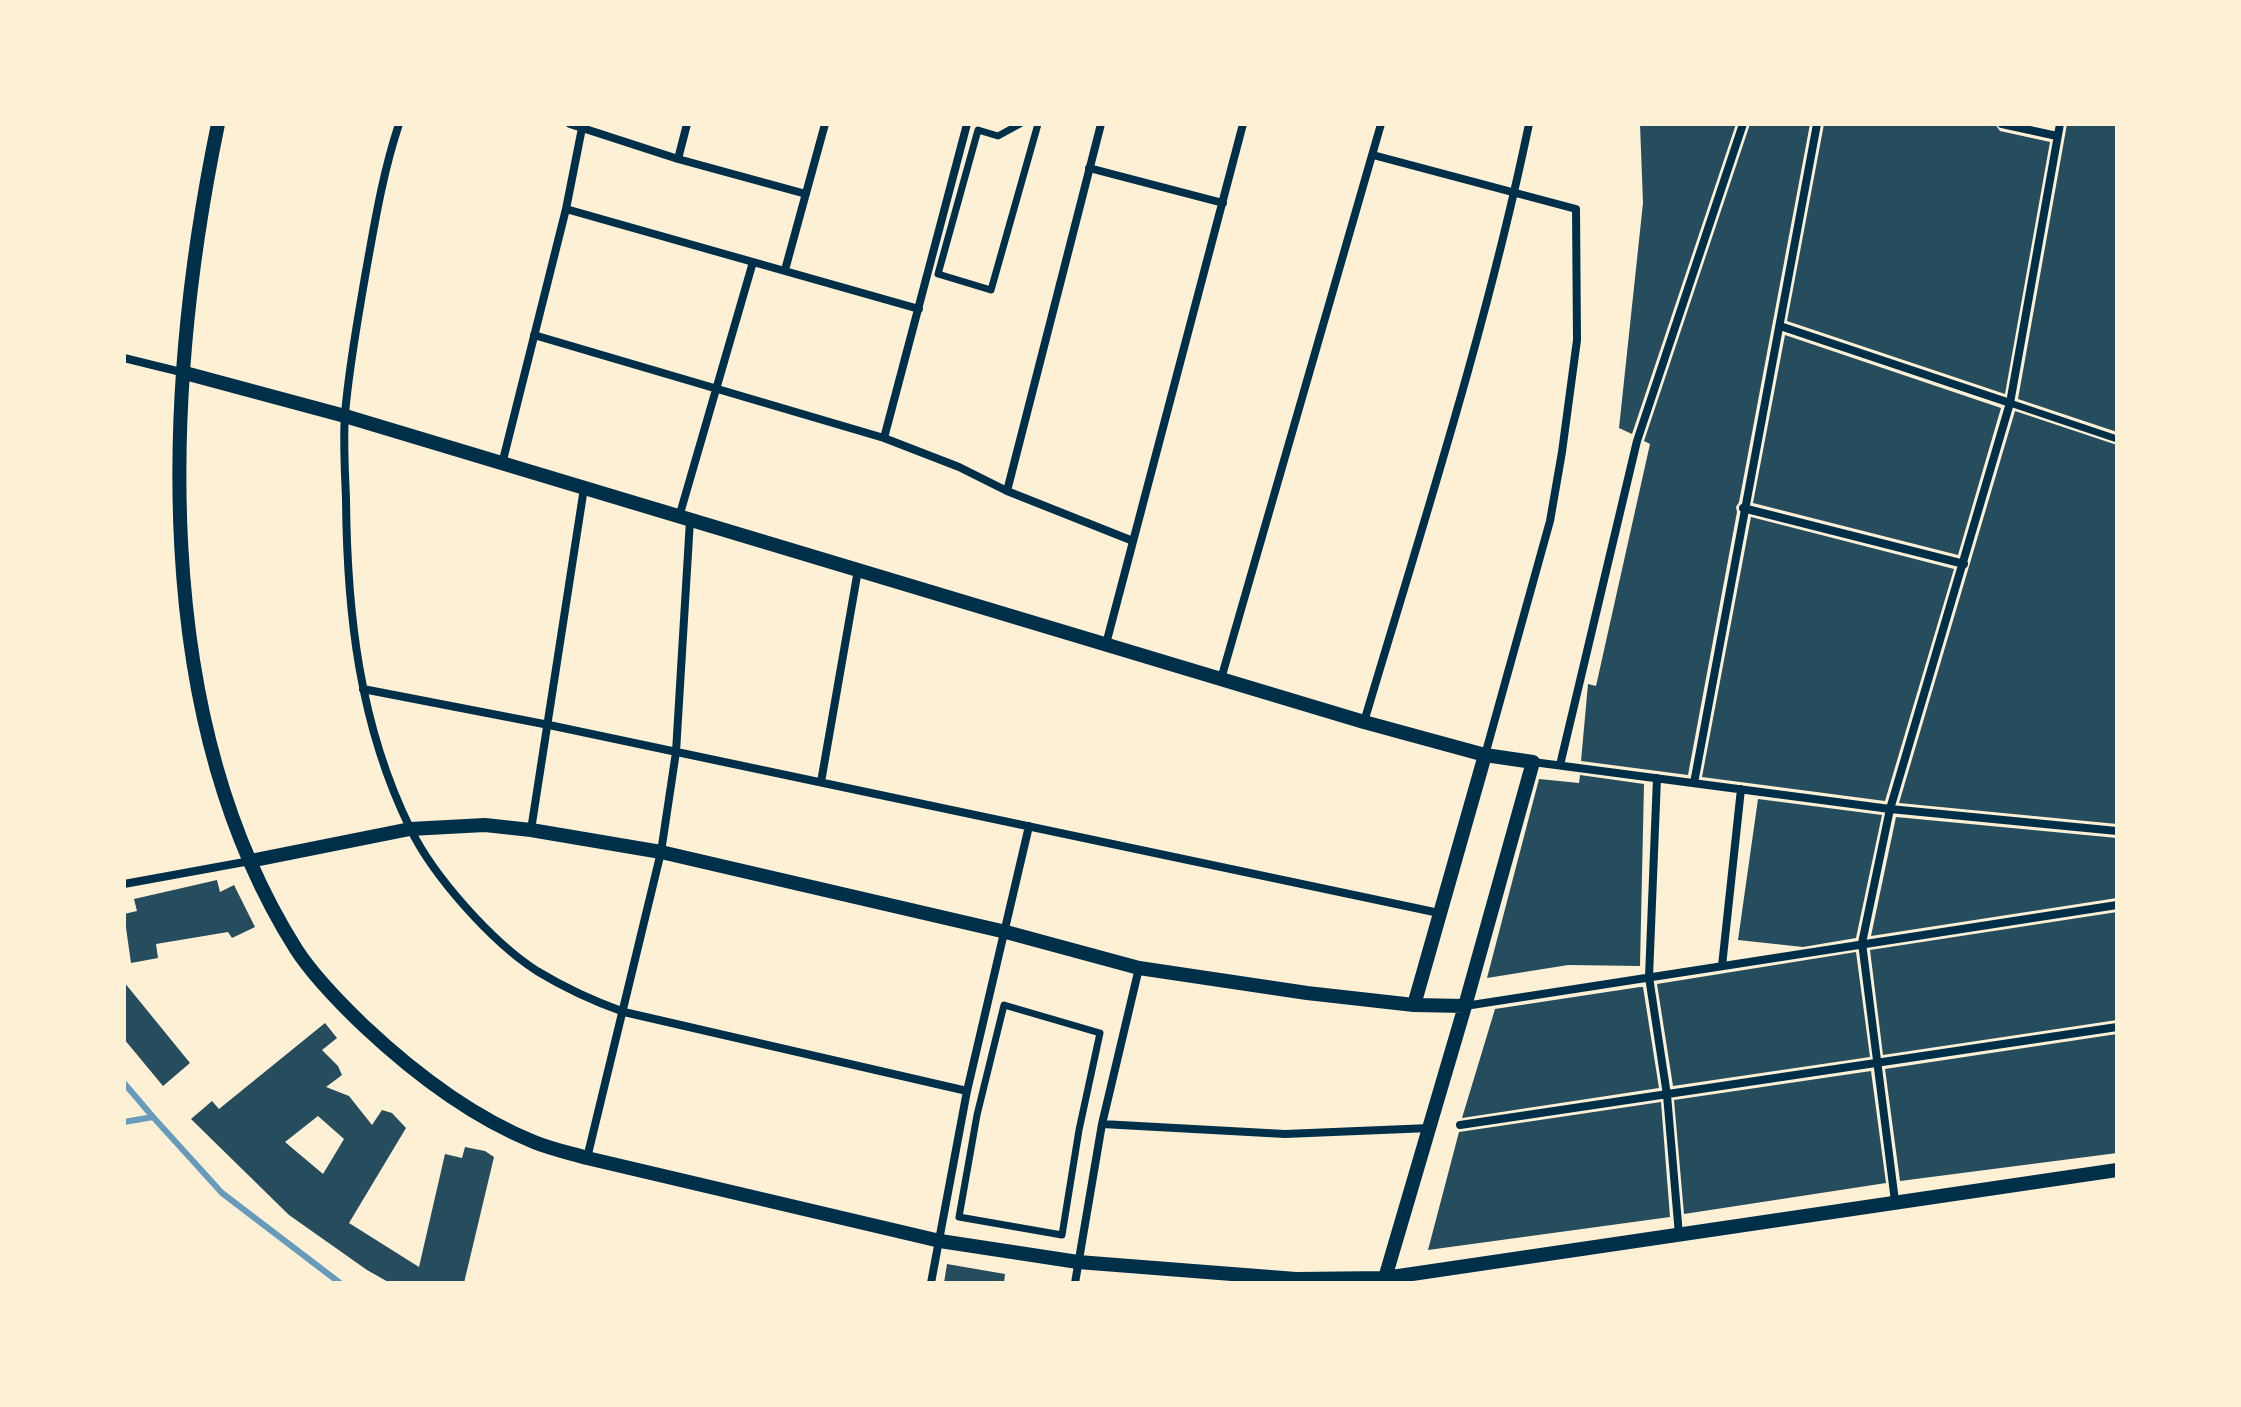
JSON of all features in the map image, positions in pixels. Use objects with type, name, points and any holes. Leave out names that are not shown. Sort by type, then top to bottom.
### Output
[{"type":"street","points":[[218,124],[202,202],[191,283],[179,455],[181,546],[190,636],[209,735],[224,791],[250,861],[297,952],[338,1001],[395,1055],[442,1091],[489,1121],[535,1143],[587,1158],[940,1241],[1078,1262],[1296,1279],[1385,1280],[2117,1170]]},
{"type":"street","points":[[399,124],[389,154],[375,221],[355,332],[345,416],[350,612],[374,737],[410,829],[443,879],[483,925],[535,970],[586,998],[624,1012],[967,1091]]},
{"type":"street","points":[[570,124],[678,159],[806,194]]},
{"type":"street","points":[[678,159],[687,124]]},
{"type":"street","points":[[785,270],[825,124]]},
{"type":"street","points":[[884,438],[967,124]]},
{"type":"street","points":[[1020,124],[998,136],[978,130],[938,274],[991,290],[1038,124]]},
{"type":"street","points":[[1007,491],[1101,124]]},
{"type":"street","points":[[1106,644],[1243,124]]},
{"type":"street","points":[[1221,679],[1381,124]]},
{"type":"street","points":[[1364,722],[1451,431],[1515,193],[1529,124]]},
{"type":"street","points":[[1560,765],[1637,441],[1743,124]]},
{"type":"street","points":[[1694,783],[1817,124]]},
{"type":"street","points":[[2002,124],[2057,136]]},
{"type":"street","points":[[1895,1201],[1862,943],[1890,809],[2010,403],[2060,124]]},
{"type":"street","points":[[502,464],[566,209],[582,128]]},
{"type":"street","points":[[1373,155],[1576,209],[1577,340],[1550,521],[1414,1005]]},
{"type":"street","points":[[1089,168],[1223,203]]},
{"type":"street","points":[[566,209],[919,309]]},
{"type":"street","points":[[587,1158],[661,852],[676,752],[684,518],[716,388],[753,262]]},
{"type":"street","points":[[1780,326],[2117,439]]},
{"type":"street","points":[[534,335],[884,438],[1133,541]]},
{"type":"street","points":[[124,358],[345,416],[1364,722],[1485,755],[1890,809],[2117,831]]},
{"type":"street","points":[[531,830],[584,488]]},
{"type":"street","points":[[1743,508],[1964,564]]},
{"type":"street","points":[[821,782],[858,570]]},
{"type":"street","points":[[363,689],[549,725],[1439,913]]},
{"type":"street","points":[[1385,1280],[1533,762]]},
{"type":"street","points":[[1657,778],[1649,977],[1667,1095],[1679,1235]]},
{"type":"street","points":[[1722,966],[1741,789]]},
{"type":"street","points":[[124,884],[410,829],[485,825],[661,852],[1006,932],[1139,968],[1414,1005],[1465,1006],[2117,905]]},
{"type":"street","points":[[931,1283],[967,1091],[1029,826]]},
{"type":"street","points":[[1075,1283],[1102,1124],[1139,968]]},
{"type":"street","points":[[1004,1005],[1100,1033],[1079,1130],[1062,1235],[959,1217],[977,1115],[1004,1005]]},
{"type":"street","points":[[1460,1125],[2117,1027]]},
{"type":"street","points":[[1102,1124],[1285,1134],[1430,1128]]},
{"type":"building","points":[[1640,124],[1736,124],[1632,434],[1619,428],[1643,203]]},
{"type":"building","points":[[1750,124],[1810,124],[1688,775],[1581,761],[1588,684],[1596,686],[1650,444],[1644,441]]},
{"type":"building","points":[[1824,124],[1995,124],[2000,131],[2050,142],[2005,394],[1787,321]]},
{"type":"building","points":[[2067,124],[2117,124],[2117,432],[2018,399]]},
{"type":"building","points":[[1785,335],[2001,408],[1958,555],[1753,503]]},
{"type":"building","points":[[2015,411],[2117,445],[2117,824],[1899,803]]},
{"type":"building","points":[[1751,517],[1954,569],[1885,801],[1702,777]]},
{"type":"building","points":[[1580,775],[1644,784],[1640,966],[1568,965],[1487,978],[1539,779],[1579,783]]},
{"type":"building","points":[[1758,799],[1882,815],[1856,938],[1803,947],[1738,940]]},
{"type":"building","points":[[1896,817],[2117,838],[2117,898],[1871,936]]},
{"type":"building","points":[[217,880],[220,892],[234,885],[255,927],[232,938],[228,932],[156,944],[158,958],[131,963],[124,914],[137,911],[134,899]]},
{"type":"building","points":[[2117,912],[2117,1020],[1883,1055],[1870,950]]},
{"type":"building","points":[[1856,952],[1870,1057],[1673,1086],[1657,984]]},
{"type":"building","points":[[124,982],[190,1063],[163,1086],[124,1039]]},
{"type":"building","points":[[1643,987],[1659,1088],[1462,1118],[1495,1009]]},
{"type":"building","points":[[325,1023],[337,1038],[322,1050],[338,1066],[342,1075],[326,1087],[349,1096],[372,1125],[382,1110],[392,1113],[406,1128],[349,1223],[419,1267],[445,1154],[462,1158],[465,1147],[485,1151],[494,1157],[464,1283],[390,1283],[289,1215],[191,1119],[212,1101],[219,1109]],"holes":[[[318,1116],[344,1139],[323,1174],[285,1142]]]},
{"type":"building","points":[[2117,1034],[2117,1153],[1900,1181],[1885,1069]]},
{"type":"building","points":[[1871,1071],[1886,1183],[1684,1214],[1674,1100]]},
{"type":"building","points":[[1661,1102],[1670,1217],[1428,1250],[1459,1132]]},
{"type":"building","points":[[947,1264],[1005,1274],[1004,1283],[944,1283]]},
{"type":"waterway","points":[[124,1083],[153,1117]]},
{"type":"waterway","points":[[124,1122],[153,1117],[222,1193],[340,1283]]}]
